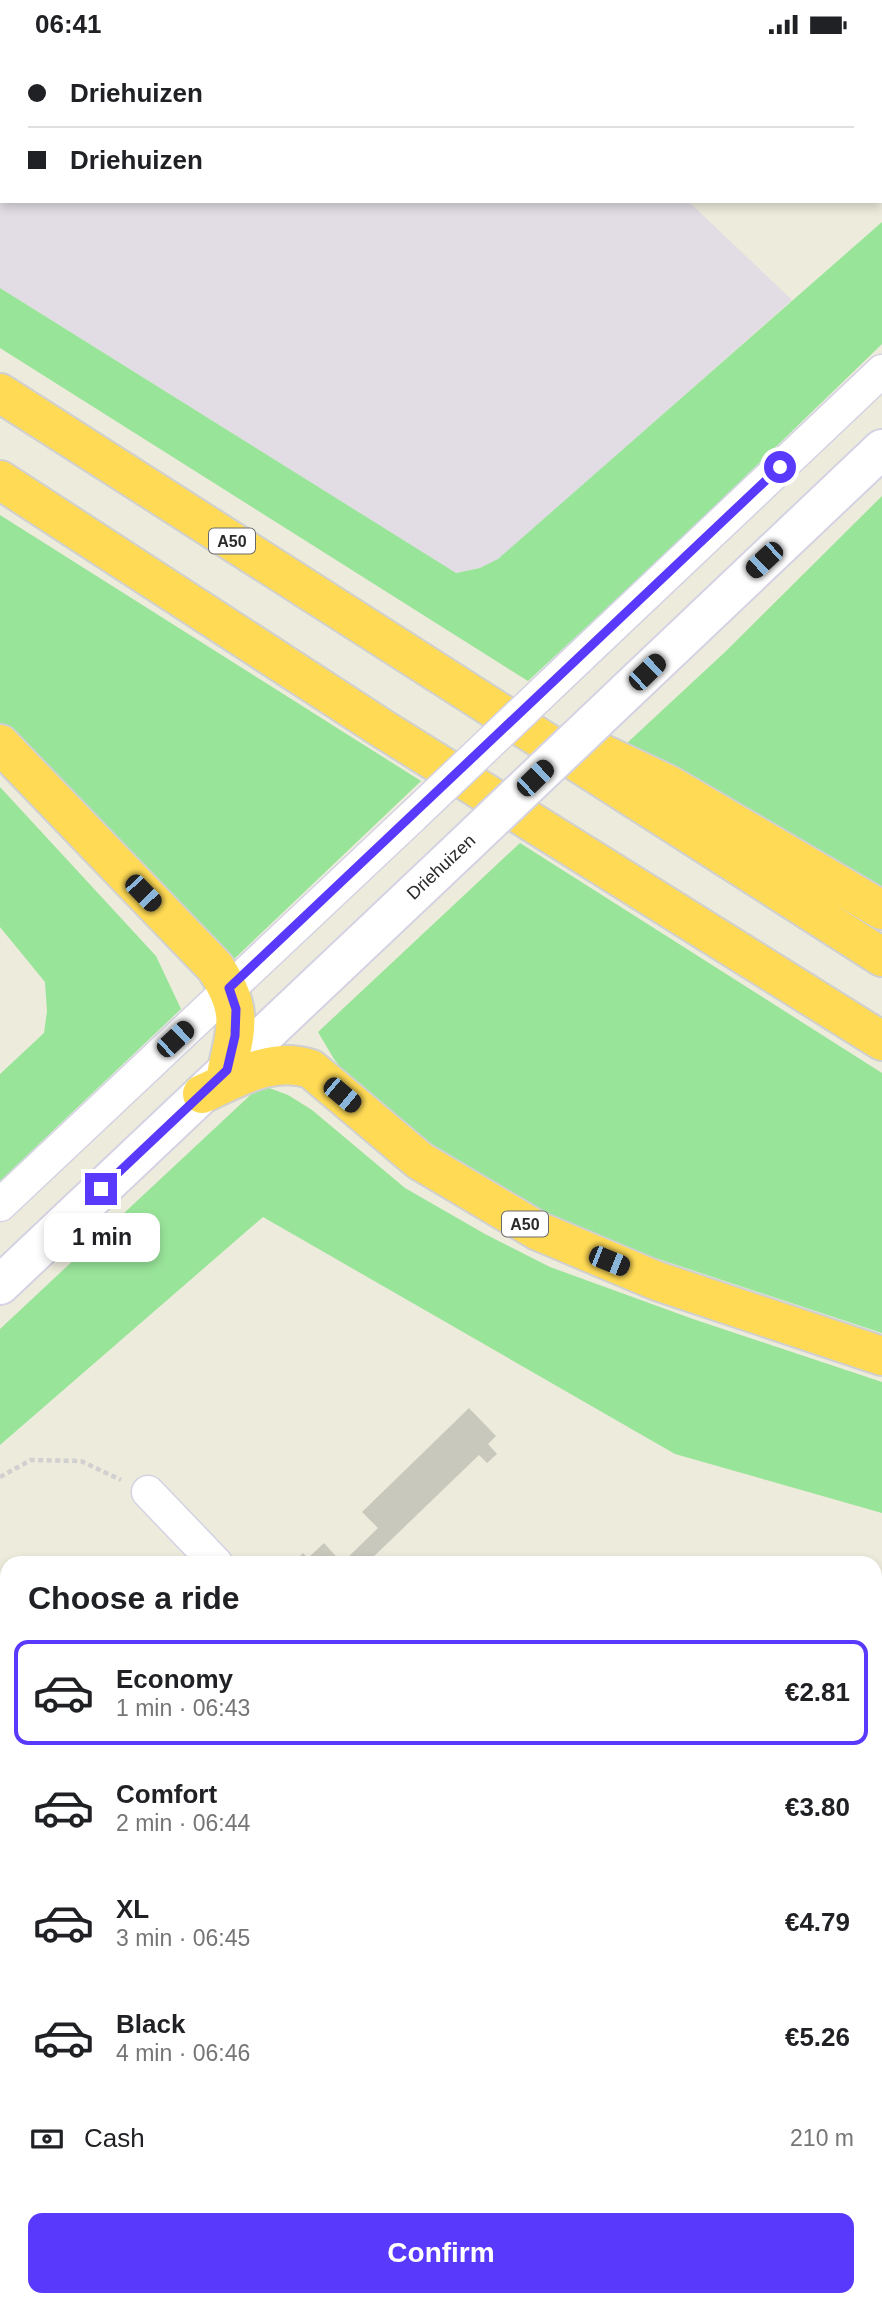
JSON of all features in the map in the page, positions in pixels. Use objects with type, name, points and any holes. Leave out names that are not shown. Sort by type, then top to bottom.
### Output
[{"type":"highway","name":"A50","points":[[0,393],[882,957]]},
{"type":"highway","points":[[0,480],[383,729],[882,1041]]},
{"type":"highway","name":"A50","points":[[465,689],[669,785],[882,910]]},
{"type":"highway","points":[[0,744],[215,967],[229,988],[236,1009],[235,1036],[214,1082]]},
{"type":"highway","name":"A50","points":[[214,1082],[267,1066],[297,1065],[311,1069],[420,1161],[538,1231],[657,1281],[882,1356]]},
{"type":"main road","name":"Driehuizen","points":[[0,1285],[882,449]]},
{"type":"street","points":[[0,1205],[882,371]]},
{"type":"street","points":[[148,1492],[209,1556]]},
{"type":"path","points":[[0,1476],[31,1460],[81,1461],[148,1492]]},
{"type":"shaded area","points":[[0,203],[690,203],[792,300],[498,560],[480,568],[455,573],[0,288]]},
{"type":"green space","points":[[882,222],[882,344],[663,556],[528,681],[0,348],[0,288],[456,573],[480,568],[498,559]]},
{"type":"green space","points":[[882,496],[882,894],[626,744],[725,652]]},
{"type":"green space","points":[[0,515],[421,781],[232,961],[0,728]]},
{"type":"green space","points":[[0,787],[156,956],[181,1009],[0,1181],[0,1074],[44,1033],[47,1011],[45,982],[0,927]]},
{"type":"green space","points":[[520,843],[882,1073],[882,1333],[571,1230],[484,1188],[352,1083],[334,1059],[318,1032]]},
{"type":"green space","points":[[261,1085],[288,1095],[312,1110],[405,1188],[485,1234],[550,1267],[693,1319],[882,1382],[882,1513],[675,1454],[263,1217],[0,1445],[0,1329]]},
{"type":"building","points":[[469,1408],[496,1436],[488,1444],[497,1454],[487,1463],[479,1455],[374,1556],[349,1556],[378,1528],[362,1512]]},
{"type":"building","points":[[324,1543],[336,1556],[310,1556]]},
{"type":"route","points":[[101,1189],[227,1070],[235,1036],[236,1009],[229,988],[780,467]]}]
